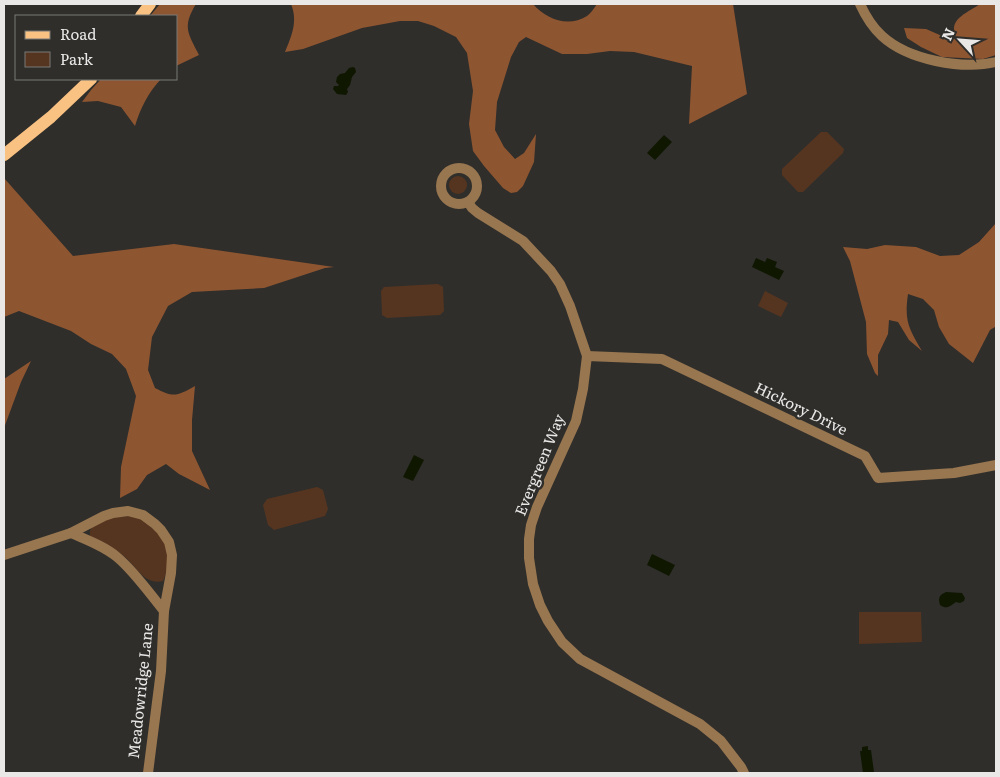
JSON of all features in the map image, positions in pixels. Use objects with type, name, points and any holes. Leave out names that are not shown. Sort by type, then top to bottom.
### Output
[{"type":"main road","points":[[142,15],[150,4]]},
{"type":"main road","points":[[4,155],[51,117],[90,80]]},
{"type":"street","points":[[860,4],[866,16],[881,36],[909,52],[934,61],[956,64],[988,64],[996,62]]},
{"type":"street","name":"Evergreen Way","points":[[468,202],[478,213],[523,241],[551,271],[560,284],[570,306],[587,356],[583,389],[576,421],[537,507],[531,525],[529,558],[540,605],[562,642],[580,659],[700,724],[721,741],[742,767],[744,773]]},
{"type":"street","name":"Hickory Drive","points":[[587,356],[662,359],[865,456],[878,478],[954,473],[996,465]]},
{"type":"street","name":"Meadowridge Lane","points":[[4,555],[72,533],[113,513],[128,511],[143,516],[161,530],[168,542],[172,555],[171,573],[164,611],[161,671],[148,773]]},
{"type":"street","name":"Meadowridge Lane","points":[[72,533],[104,548],[116,556],[164,611]]},
{"type":"green space","points":[[821,132],[827,132],[844,149],[843,153],[803,192],[798,192],[782,175],[782,169]]},
{"type":"green space","points":[[454,176],[462,176],[467,181],[465,192],[454,194],[449,189],[449,181]]},
{"type":"green space","points":[[438,284],[443,287],[444,311],[440,315],[387,318],[382,315],[381,291],[384,287]]},
{"type":"green space","points":[[765,291],[788,303],[781,317],[758,306]]},
{"type":"green space","points":[[317,487],[323,490],[328,509],[325,516],[274,530],[268,525],[263,505],[267,499]]},
{"type":"green space","points":[[130,516],[142,519],[162,537],[168,551],[168,565],[163,581],[156,582],[145,577],[126,558],[103,542],[90,536],[91,529],[98,521],[111,517]]},
{"type":"green space","points":[[859,612],[921,612],[922,642],[859,644]]},
{"type":"shaded area","points":[[160,4],[196,4],[189,19],[188,30],[199,55],[178,65],[178,15],[151,15]]},
{"type":"shaded area","points":[[291,4],[533,4],[551,18],[572,21],[580,20],[587,16],[597,4],[733,4],[747,94],[689,124],[692,66],[634,52],[610,51],[587,54],[562,54],[526,37],[519,42],[511,57],[497,102],[495,130],[504,147],[515,159],[524,153],[536,134],[534,162],[523,186],[517,192],[511,193],[503,188],[473,151],[469,124],[473,91],[467,53],[456,37],[434,26],[418,21],[400,21],[362,28],[303,49],[285,52],[292,34],[294,22]]},
{"type":"shaded area","points":[[980,4],[996,4],[996,55],[983,59],[942,57],[907,38],[904,28],[926,29],[949,39],[956,35],[954,29],[957,20]]},
{"type":"shaded area","points":[[353,67],[356,72],[347,89],[348,92],[346,95],[337,94],[333,89],[334,86],[339,85],[336,82],[337,77]]},
{"type":"shaded area","points":[[100,80],[160,80],[145,101],[135,126],[121,107],[98,101],[82,102]]},
{"type":"shaded area","points":[[664,135],[672,142],[655,160],[647,153]]},
{"type":"shaded area","points":[[4,178],[73,256],[174,244],[334,267],[325,268],[264,288],[192,292],[168,306],[152,337],[148,370],[155,388],[167,393],[179,394],[195,386],[192,451],[210,490],[179,474],[166,464],[147,475],[137,489],[120,498],[121,467],[136,396],[126,369],[112,354],[91,344],[71,331],[19,311],[4,317]]},
{"type":"shaded area","points":[[996,223],[995,327],[990,330],[973,363],[949,344],[939,327],[934,310],[923,299],[908,294],[907,318],[922,351],[909,340],[898,322],[889,320],[888,334],[878,355],[878,376],[867,354],[866,322],[850,261],[843,247],[867,249],[885,245],[916,247],[940,256],[959,255],[979,242]]},
{"type":"shaded area","points":[[756,258],[765,262],[767,258],[777,262],[775,267],[784,271],[779,280],[752,267]]},
{"type":"shaded area","points":[[31,361],[21,382],[4,428],[4,379]]},
{"type":"shaded area","points":[[414,455],[424,460],[413,481],[403,477]]},
{"type":"shaded area","points":[[652,554],[675,565],[669,576],[647,565]]},
{"type":"shaded area","points":[[946,592],[962,593],[965,598],[964,601],[956,602],[948,607],[940,605],[940,596]]},
{"type":"shaded area","points":[[868,746],[868,750],[871,750],[874,772],[863,773],[860,751],[862,751],[862,747]]}]
